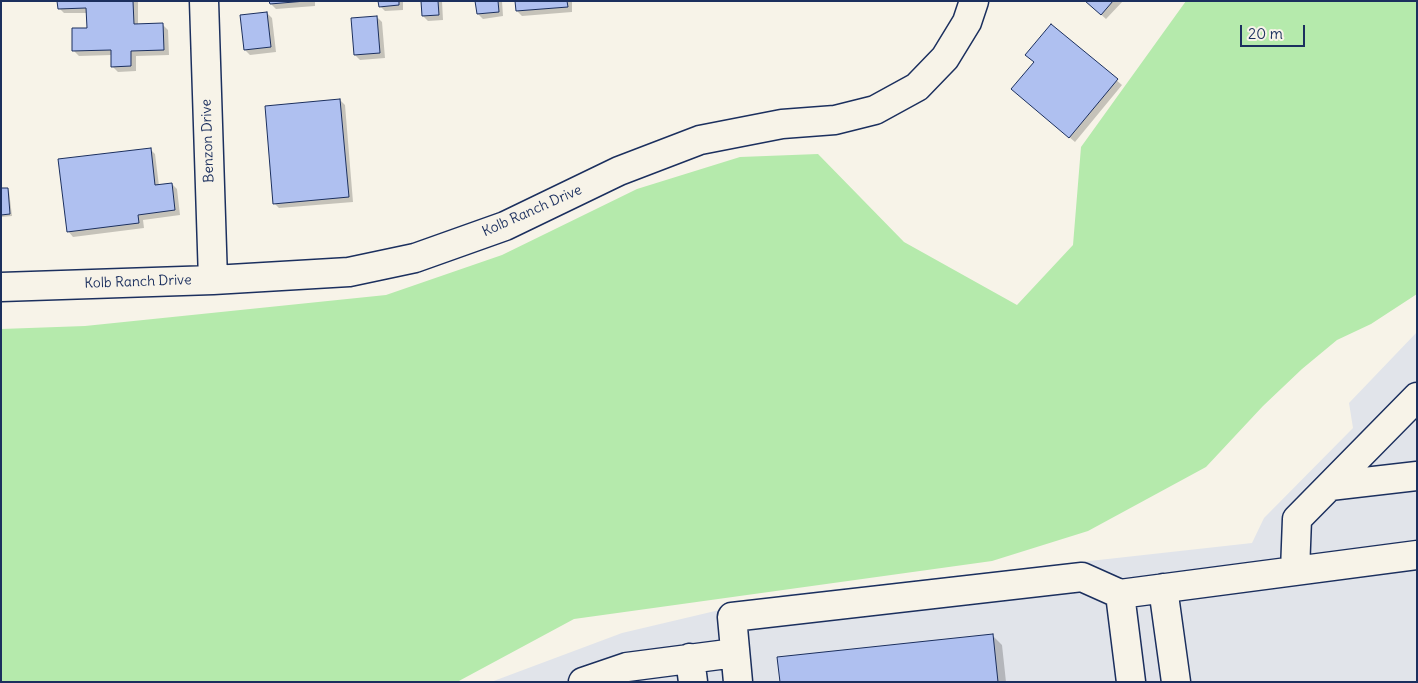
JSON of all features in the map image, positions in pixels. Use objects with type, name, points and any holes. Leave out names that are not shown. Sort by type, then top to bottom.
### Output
[{"type":"street","name":"Benzon Drive","points":[[204,1],[213,280]]},
{"type":"street","name":"Kolb Ranch Drive","points":[[1,287],[213,280],[349,272],[416,258],[505,226],[619,171],[700,140],[782,124],[835,120],[875,110],[917,87],[945,58],[967,22],[974,1]]},
{"type":"street","points":[[1295,571],[1297,519],[1417,397]]},
{"type":"street","points":[[1330,486],[1417,476]]},
{"type":"street","points":[[738,682],[732,618],[1082,577],[1120,594],[1417,555]]},
{"type":"street","points":[[1163,588],[1176,682]]},
{"type":"street","points":[[1120,594],[1131,682]]},
{"type":"street","points":[[583,682],[627,666],[692,670],[736,653]]},
{"type":"shaded area","points":[[1417,332],[1417,682],[491,682],[622,633],[783,595],[1252,543],[1264,518],[1353,428],[1349,403]]},
{"type":"green space","points":[[1186,1],[1417,1],[1417,294],[1371,324],[1337,340],[1302,369],[1263,406],[1206,467],[1088,531],[992,561],[574,619],[457,682],[1,682],[1,329],[85,326],[386,295],[502,255],[637,189],[740,157],[818,154],[904,242],[1017,305],[1073,245],[1081,147]]},
{"type":"building","points":[[57,1],[133,1],[134,24],[163,23],[164,50],[131,51],[131,66],[111,67],[111,50],[72,51],[72,28],[87,28],[86,8],[58,9]]},
{"type":"building","points":[[269,1],[306,1],[270,4]]},
{"type":"building","points":[[378,1],[399,1],[399,5],[379,7]]},
{"type":"building","points":[[421,1],[438,1],[439,15],[422,16]]},
{"type":"building","points":[[475,1],[498,1],[499,12],[477,14]]},
{"type":"building","points":[[515,1],[567,1],[568,7],[516,11]]},
{"type":"building","points":[[1085,1],[1113,1],[1101,15]]},
{"type":"building","points":[[267,12],[271,47],[244,50],[240,15]]},
{"type":"building","points":[[377,16],[380,53],[354,55],[351,18]]},
{"type":"building","points":[[1051,24],[1118,79],[1069,138],[1011,89],[1034,62],[1025,55]]},
{"type":"building","points":[[340,99],[349,197],[273,204],[265,106]]},
{"type":"building","points":[[151,148],[155,185],[172,183],[175,210],[138,215],[139,223],[67,232],[58,159]]},
{"type":"building","points":[[1,188],[8,188],[10,214],[1,215]]},
{"type":"building","points":[[993,634],[998,682],[780,682],[777,657]]}]
